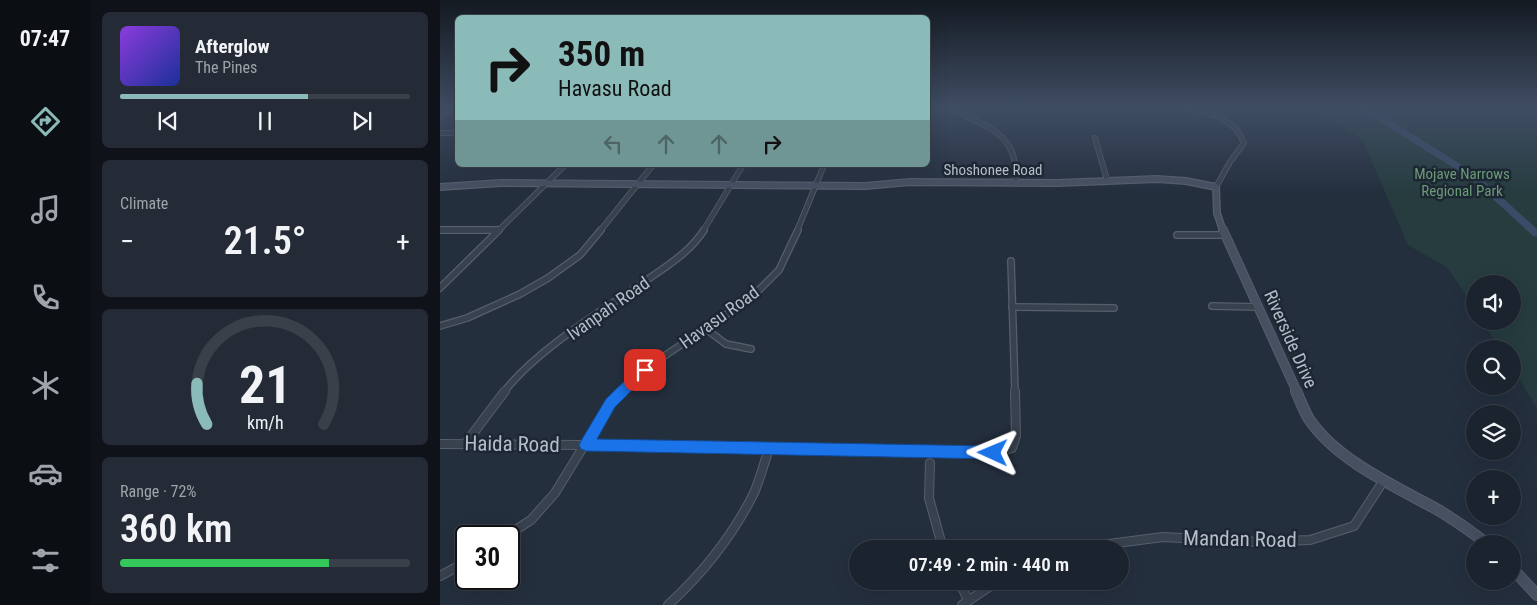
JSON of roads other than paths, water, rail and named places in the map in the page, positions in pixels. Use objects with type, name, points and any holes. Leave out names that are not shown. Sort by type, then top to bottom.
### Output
[{"type":"street","points":[[1000,136],[1007,142],[1014,158],[1016,183]]},
{"type":"street","points":[[1216,186],[1225,169],[1244,143],[1243,136]]},
{"type":"street","points":[[1095,138],[1107,180]]},
{"type":"street","points":[[440,288],[562,167]]},
{"type":"street","points":[[440,326],[467,318],[520,294],[548,278],[580,255],[652,167]]},
{"type":"street","name":"Ivanpah Road","points":[[465,444],[511,383],[544,352],[685,253],[700,236],[741,167]]},
{"type":"street","name":"Havasu Road","points":[[520,527],[531,520],[549,500],[586,445],[610,403],[645,370],[706,329],[760,289],[779,270],[823,167]]},
{"type":"street","name":"Shoshonee Road","points":[[440,187],[478,183],[865,186],[910,182],[1057,183],[1157,179],[1216,186]]},
{"type":"street","name":"Riverside Drive","points":[[1216,186],[1217,213],[1225,235],[1309,419],[1320,434],[1358,465],[1436,508],[1474,535]]},
{"type":"street","points":[[440,230],[498,230]]},
{"type":"street","points":[[1177,235],[1225,235]]},
{"type":"street","name":"Haida Road","points":[[440,444],[993,453],[1012,448],[1016,436],[1010,261]]},
{"type":"street","points":[[1212,306],[1258,307]]},
{"type":"street","points":[[1012,307],[1114,308]]},
{"type":"street","points":[[706,329],[726,344],[750,350]]},
{"type":"street","points":[[668,605],[711,558],[734,526],[754,491],[769,448]]},
{"type":"street","points":[[930,463],[929,498],[941,540]]},
{"type":"street","name":"Mandan Road","points":[[1129,541],[1163,537],[1260,542],[1310,540],[1354,526],[1384,480]]},
{"type":"street","points":[[440,576],[455,568]]},
{"type":"street","points":[[1521,578],[1537,595]]},
{"type":"street","points":[[965,602],[984,590]]},
{"type":"waterway","points":[[1410,136],[1473,176],[1537,234]]},
{"type":"park label","name":"Mojave Narrows Regional Park","points":[[1462,182]]}]
